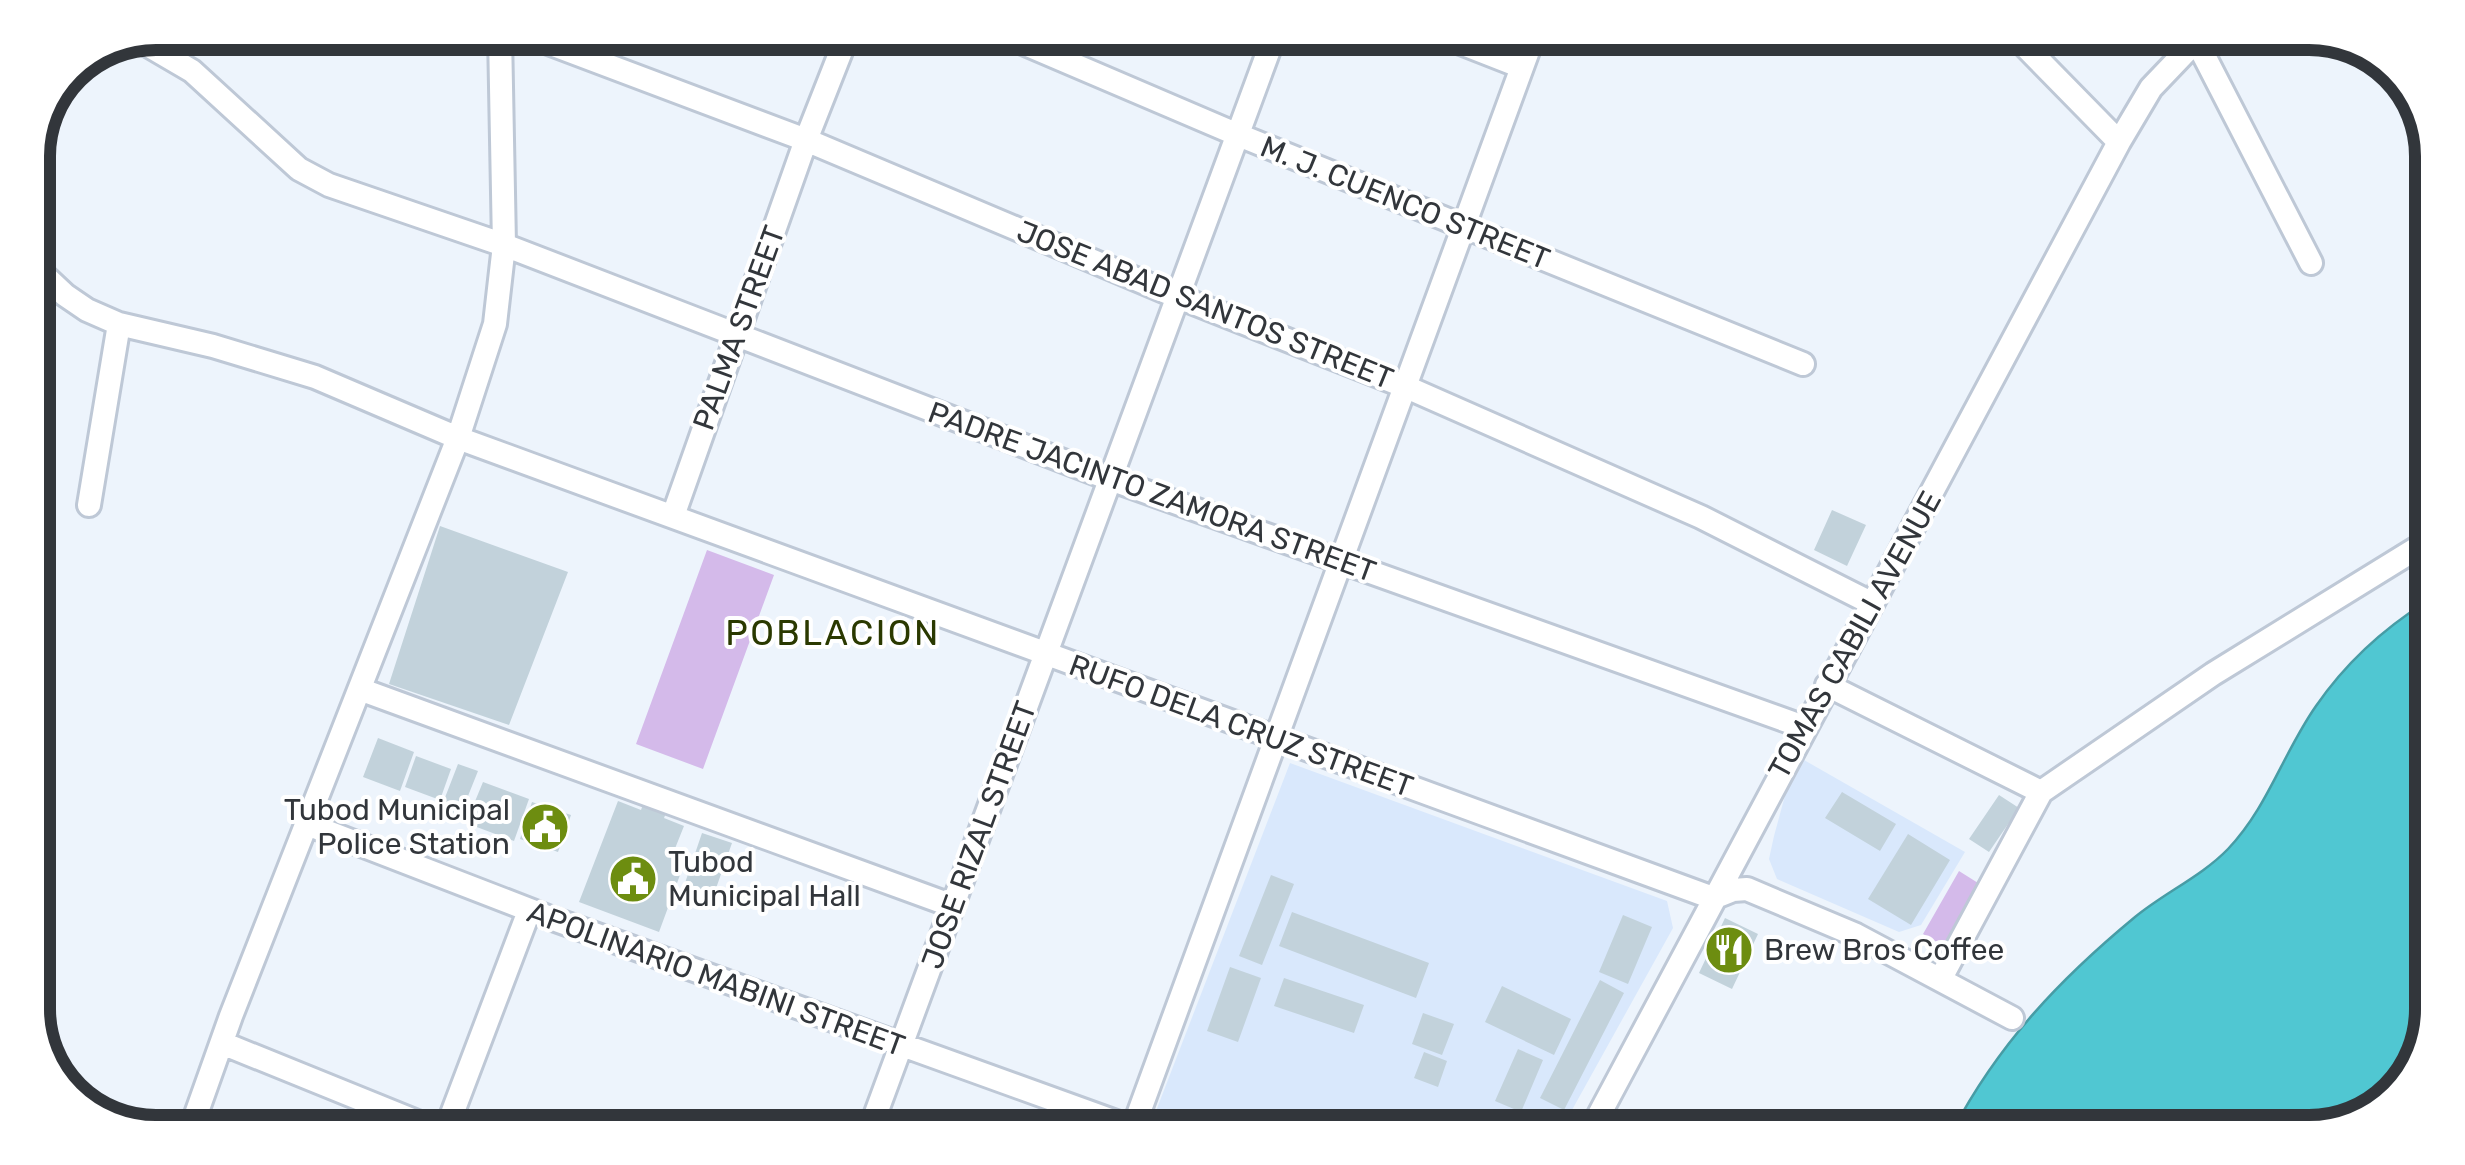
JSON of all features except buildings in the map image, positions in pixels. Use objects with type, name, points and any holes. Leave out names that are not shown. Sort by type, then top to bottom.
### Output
[{"type":"street","name":"PADRE JACINTO ZAMORA STREET","points":[[158,50],[202,80],[299,169],[329,185],[504,246],[1110,479],[1804,727]]},
{"type":"street","points":[[196,1115],[458,438],[495,324],[504,246],[500,50]]},
{"type":"street","name":"JOSE ABAD SANTOS STREET","points":[[569,50],[806,140],[1176,296],[1404,386],[1701,517],[1871,603]]},
{"type":"street","name":"PALMA STREET","points":[[672,516],[841,50]]},
{"type":"street","name":"M. J. CUENCO STREET","points":[[1039,50],[1804,364]]},
{"type":"street","name":"JOSE RIZAL STREET","points":[[875,1115],[1269,50]]},
{"type":"street","points":[[1478,50],[1522,68]]},
{"type":"street","points":[[1134,1115],[1528,50]]},
{"type":"street","points":[[2029,50],[2120,142]]},
{"type":"street","name":"TOMAS CABILI AVENUE","points":[[1599,1115],[2120,142],[2150,88],[2190,50]]},
{"type":"street","points":[[2199,50],[2312,263]]},
{"type":"street","name":"RUFO DELA CRUZ STREET","points":[[50,280],[76,302],[119,324],[212,346],[315,377],[458,438],[1714,898],[1747,889],[1856,935],[2012,1018]]},
{"type":"street","points":[[90,505],[119,324]]},
{"type":"street","points":[[1942,978],[2041,792],[2212,674],[2415,549]]},
{"type":"street","points":[[1827,685],[2041,792]]},
{"type":"street","points":[[362,690],[953,906]]},
{"type":"street","name":"APOLINARIO MABINI STREET","points":[[308,824],[900,1047],[1098,1115]]},
{"type":"street","points":[[452,1115],[529,910]]},
{"type":"street","points":[[222,1043],[400,1115]]},
{"type":"shaded area","points":[[707,550],[774,575],[703,769],[636,744]]},
{"type":"shaded area","points":[[1804,760],[1965,852],[1921,925],[1899,932],[1777,879],[1769,859],[1774,836],[1786,792]]},
{"type":"shaded area","points":[[1290,763],[1667,901],[1673,928],[1569,1115],[1166,1115],[1156,1111]]},
{"type":"shaded area","points":[[1959,871],[1986,888],[1951,950],[1923,934]]},
{"type":"water","points":[[2415,610],[2415,1008],[2407,1049],[2384,1084],[2356,1104],[2308,1115],[1961,1115],[2011,1041],[2081,964],[2135,917],[2228,849],[2254,816],[2304,724],[2327,691],[2366,648]]},
{"type":"place","name":"Tubod Municipal Police Station","points":[[545,827]]},
{"type":"place","name":"Tubod Municipal Hall","points":[[633,879]]},
{"type":"place","name":"Brew Bros Coffee","points":[[1729,950]]},
{"type":"district","name":"POBLACION","points":[[833,633]]}]
